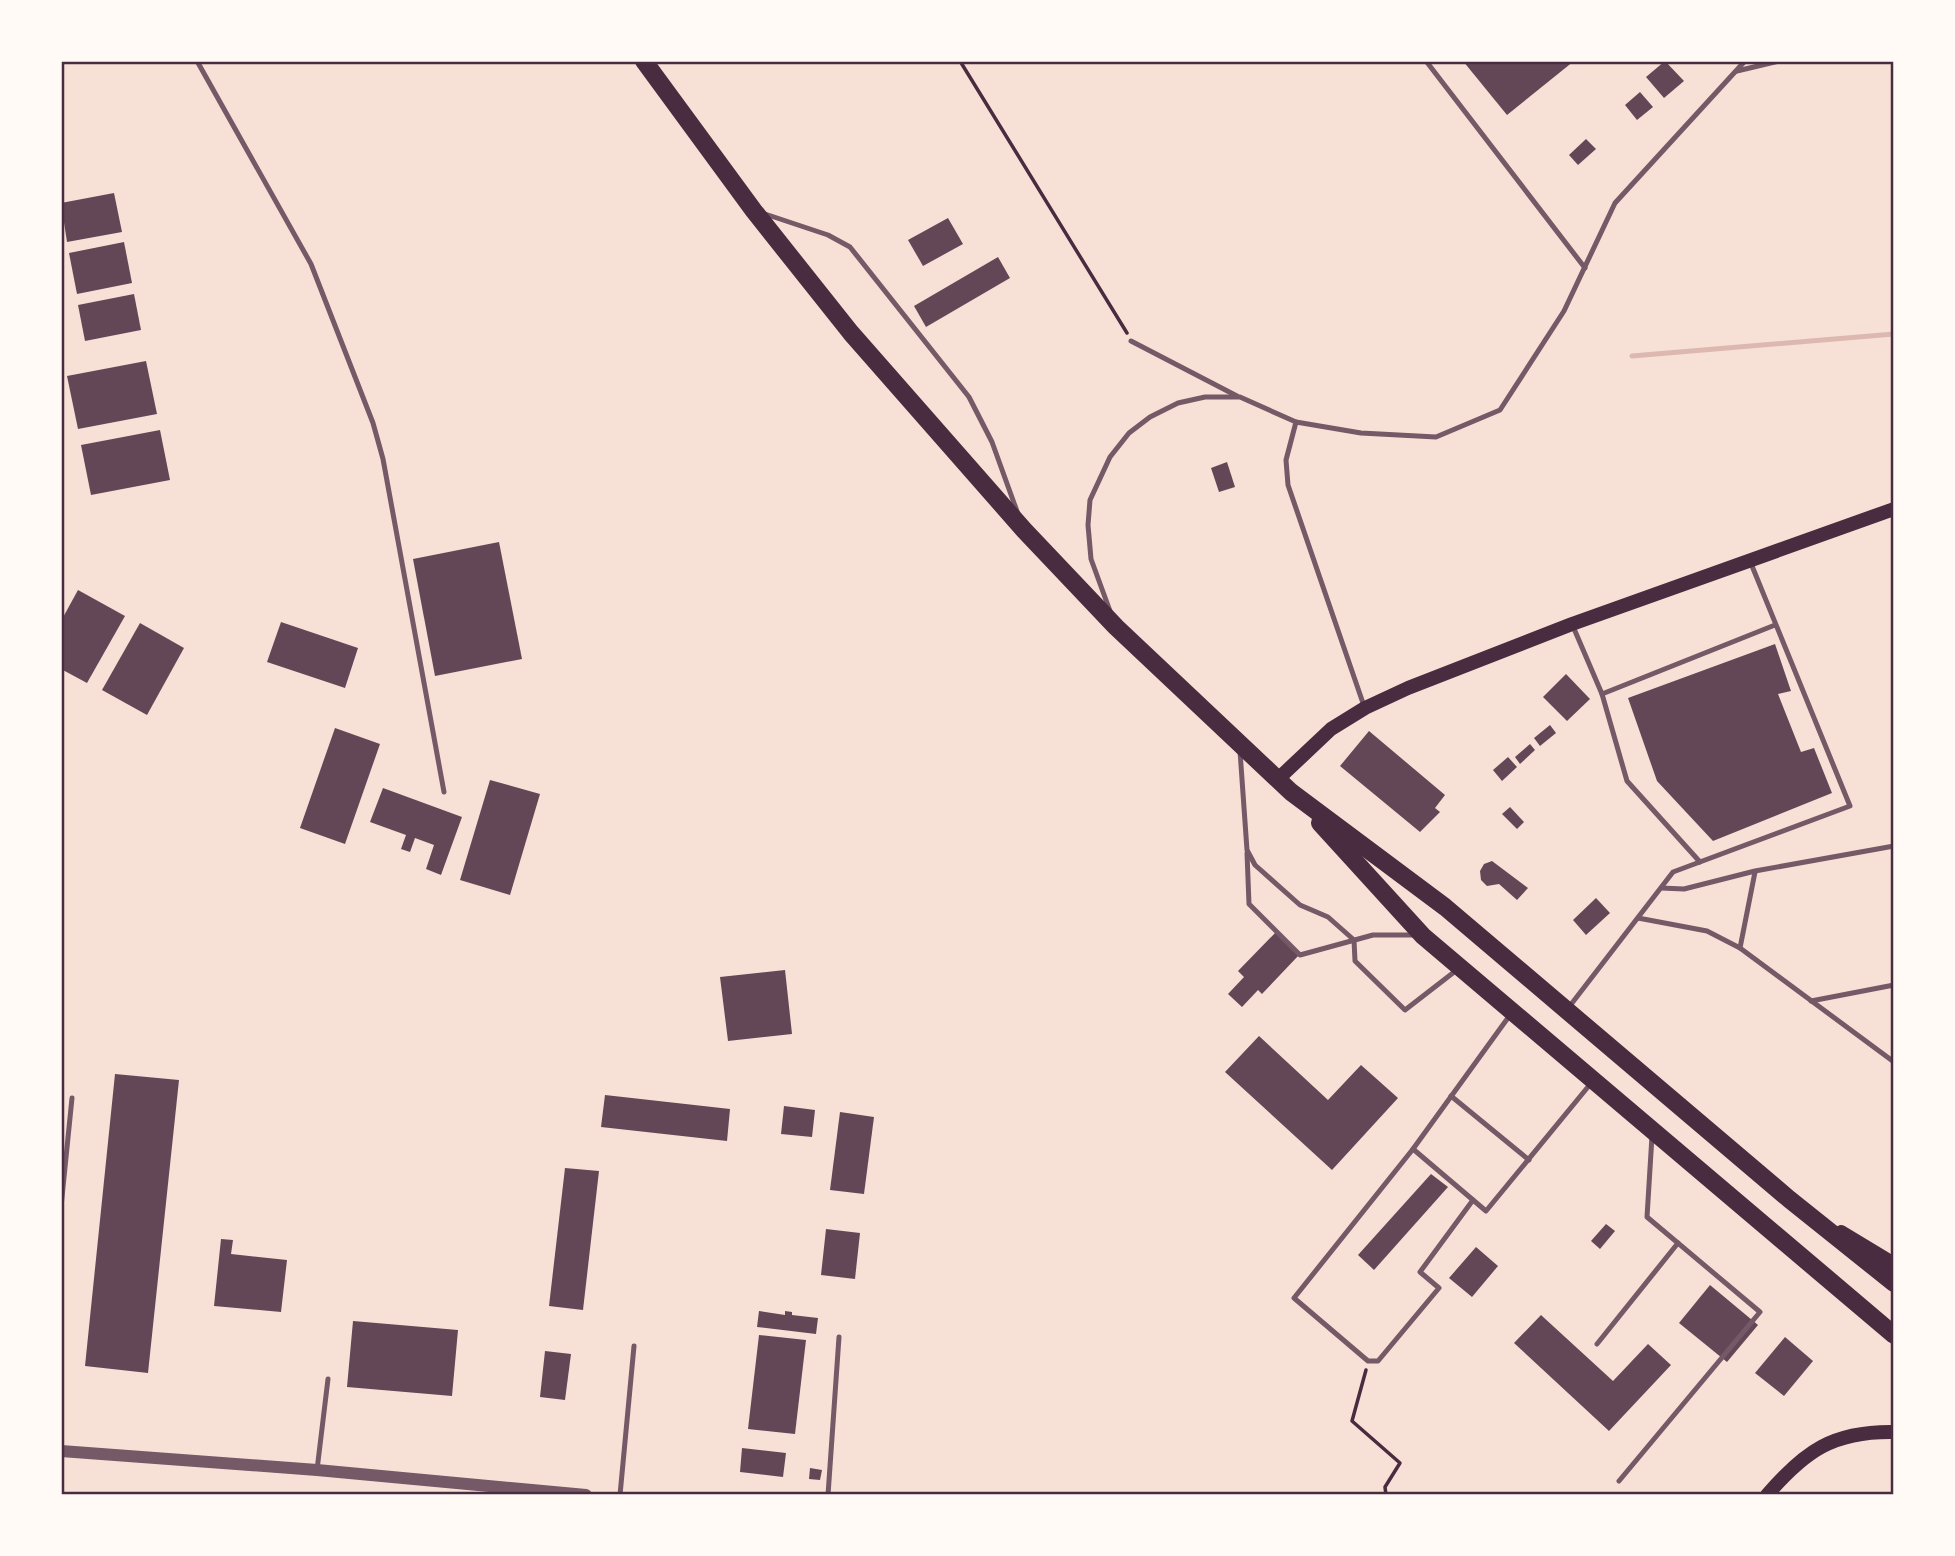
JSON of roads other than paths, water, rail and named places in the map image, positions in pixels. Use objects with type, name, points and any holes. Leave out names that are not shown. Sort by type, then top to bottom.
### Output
[{"type":"main road","points":[[644,61],[754,211],[859,343],[1024,530],[1116,627],[1291,792],[1445,907],[1894,1283]]},
{"type":"main road","points":[[1277,780],[1331,729],[1365,708],[1446,672],[1894,509]]},
{"type":"main road","points":[[1291,792],[1423,936],[1894,1335]]},
{"type":"main road","points":[[1800,1207],[1894,1264]]},
{"type":"main road","points":[[1767,1495],[1795,1462],[1828,1441],[1871,1432],[1894,1432]]},
{"type":"street","points":[[61,1451],[317,1470],[586,1495]]},
{"type":"lane","points":[[197,61],[311,264],[373,423],[383,459],[444,792]]},
{"type":"lane","points":[[1426,61],[1585,268]]},
{"type":"lane","points":[[1131,341],[1240,397],[1296,422],[1360,433],[1436,437],[1500,410],[1564,311],[1615,203],[1745,61]]},
{"type":"lane","points":[[1737,71],[1779,61]]},
{"type":"lane","points":[[754,211],[828,235],[850,247],[969,397],[992,442],[1024,530]]},
{"type":"lane","points":[[1116,627],[1091,559],[1088,525],[1090,500],[1110,457],[1129,433],[1150,417],[1178,403],[1205,397],[1240,397]]},
{"type":"lane","points":[[1296,422],[1286,460],[1288,485],[1365,708]]},
{"type":"lane","points":[[1567,1010],[1673,872],[1850,806],[1750,561]]},
{"type":"lane","points":[[1572,624],[1602,694],[1627,781],[1700,862]]},
{"type":"lane","points":[[1602,694],[1775,625]]},
{"type":"lane","points":[[1240,745],[1249,904],[1300,955],[1373,935],[1423,936]]},
{"type":"lane","points":[[1661,888],[1684,889],[1755,871],[1894,846]]},
{"type":"lane","points":[[1247,850],[1255,865],[1300,905],[1328,917],[1354,940],[1355,961],[1405,1010],[1460,967]]},
{"type":"lane","points":[[1740,948],[1755,871]]},
{"type":"lane","points":[[1638,918],[1707,930],[1740,948],[1894,1062]]},
{"type":"lane","points":[[1811,1001],[1894,985]]},
{"type":"lane","points":[[1473,1200],[1420,1272],[1438,1288],[1378,1361],[1368,1361],[1294,1298],[1413,1149],[1512,1013]]},
{"type":"lane","points":[[1413,1149],[1486,1211],[1592,1081]]},
{"type":"lane","points":[[1451,1096],[1529,1160]]},
{"type":"lane","points":[[61,1207],[72,1098]]},
{"type":"lane","points":[[1619,1481],[1760,1312],[1647,1217],[1653,1132]]},
{"type":"lane","points":[[1597,1344],[1678,1243]]},
{"type":"lane","points":[[828,1495],[839,1337]]},
{"type":"lane","points":[[620,1495],[634,1346]]},
{"type":"lane","points":[[317,1470],[328,1379]]},
{"type":"waterway","points":[[1632,356],[1894,334]]}]
